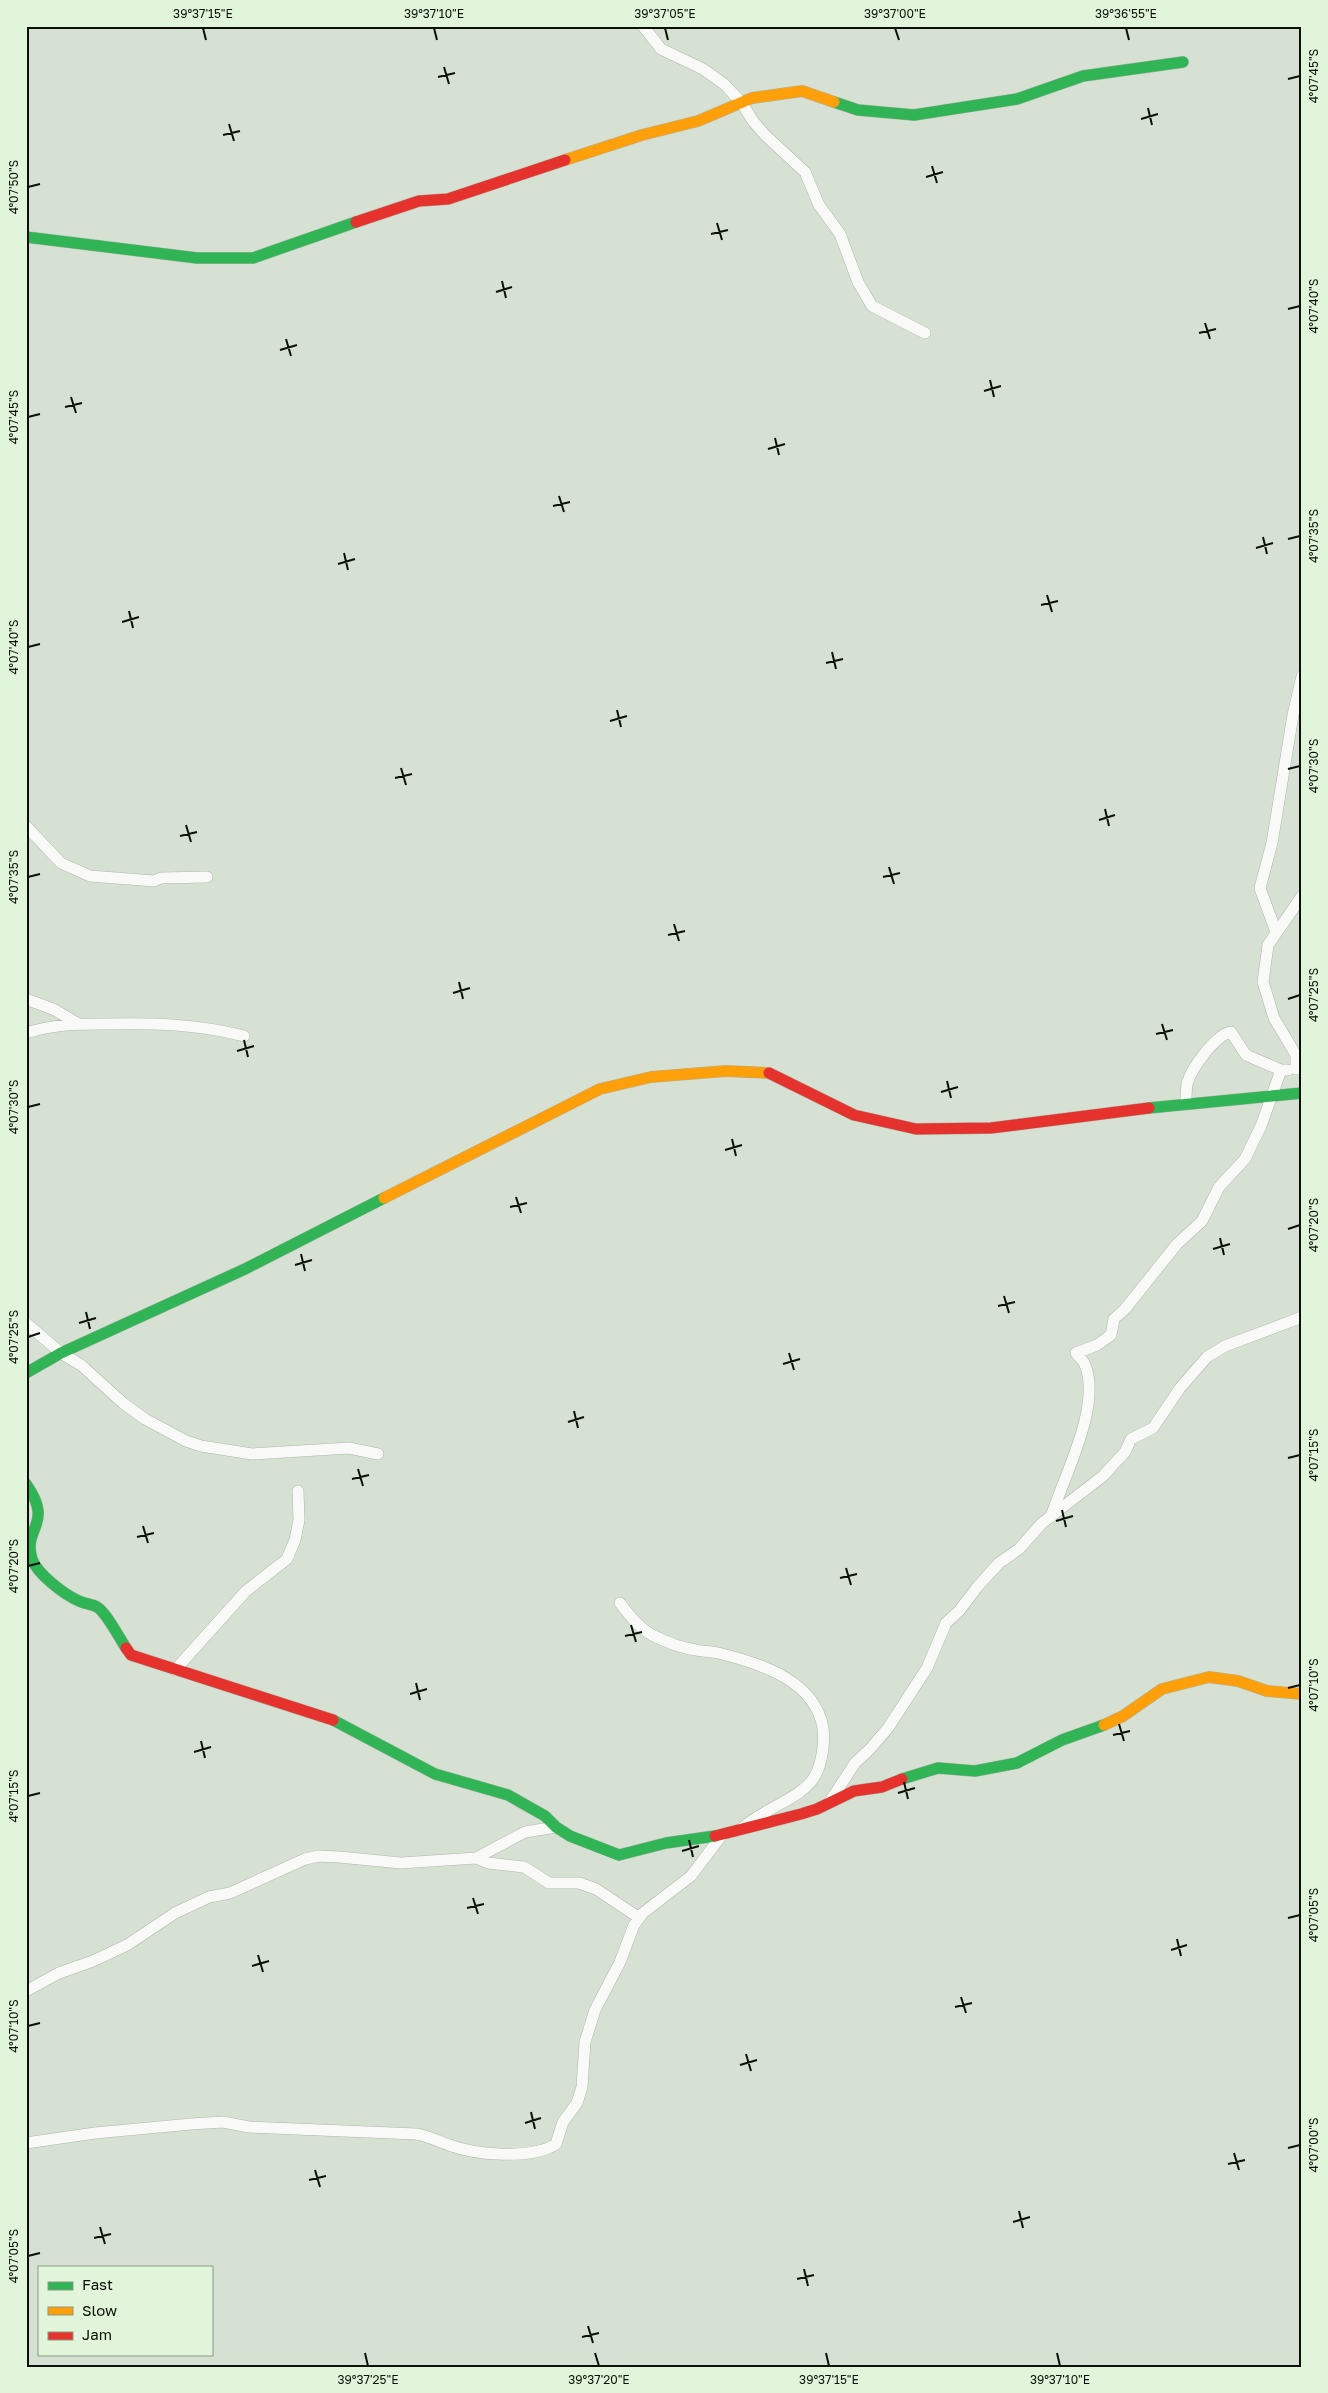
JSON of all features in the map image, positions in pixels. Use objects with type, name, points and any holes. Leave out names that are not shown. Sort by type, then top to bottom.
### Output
[{"type":"street","points":[[643,26],[661,49],[703,69],[724,84],[741,102],[765,135],[805,172],[819,205],[840,234],[858,282],[872,306],[925,333]]},
{"type":"street","points":[[26,238],[109,246],[197,258],[253,258],[402,205],[419,201],[448,199],[642,135],[698,121],[752,98],[802,92],[858,110],[914,115],[1017,99],[1083,76],[1183,62]]},
{"type":"street","points":[[1276,932],[1260,888],[1272,843],[1293,716],[1302,676]]},
{"type":"street","points":[[26,826],[61,863],[90,876],[154,881],[161,878],[207,877]]},
{"type":"street","points":[[1186,1104],[1188,1083],[1205,1054],[1222,1034],[1231,1032],[1246,1055],[1281,1070],[1299,1069],[1296,1055],[1274,1018],[1263,982],[1268,945],[1302,896]]},
{"type":"street","points":[[26,999],[53,1009],[77,1023]]},
{"type":"street","points":[[26,1033],[43,1027],[77,1023],[192,1026],[244,1036]]},
{"type":"street","points":[[1051,1517],[1071,1466],[1087,1404],[1089,1382],[1085,1364],[1076,1353],[1097,1345],[1111,1335],[1114,1320],[1177,1244],[1202,1221],[1219,1187],[1245,1159],[1274,1095],[1281,1070]]},
{"type":"street","points":[[26,1373],[61,1353],[246,1269],[600,1089],[617,1084],[651,1077],[726,1071],[772,1073],[854,1115],[916,1130],[990,1128],[1186,1104],[1302,1093]]},
{"type":"street","points":[[828,1804],[855,1763],[888,1728],[927,1668],[946,1623],[960,1611],[978,1586],[999,1563],[1019,1549],[1051,1517],[1103,1476],[1124,1452],[1131,1439],[1153,1428],[1180,1388],[1207,1357],[1225,1346],[1302,1318]]},
{"type":"street","points":[[26,1323],[61,1353],[81,1365],[123,1403],[145,1419],[201,1446],[252,1454],[349,1448],[378,1454]]},
{"type":"street","points":[[26,1484],[37,1499],[39,1526],[30,1538],[32,1559],[43,1576],[78,1601],[99,1608],[131,1655],[277,1704],[326,1716],[435,1774],[508,1795],[545,1816],[556,1827],[582,1841],[620,1855],[666,1843],[722,1835],[828,1804],[854,1791],[882,1787],[938,1768],[975,1771],[1017,1763],[1062,1740],[1102,1726],[1123,1716],[1162,1689],[1192,1683],[1209,1677],[1238,1681],[1267,1691],[1302,1694]]},
{"type":"street","points":[[175,1670],[246,1591],[287,1559],[295,1540],[299,1520],[298,1491]]},
{"type":"street","points":[[620,1604],[632,1619],[650,1634],[695,1650],[721,1653],[762,1665],[794,1683],[810,1696],[821,1713],[825,1738],[815,1776],[800,1792],[751,1820],[740,1830]]},
{"type":"street","points":[[476,1858],[525,1832],[556,1827]]},
{"type":"street","points":[[26,2142],[95,2133],[223,2122],[249,2127],[428,2135],[448,2145],[484,2153],[544,2150],[558,2140],[563,2122],[579,2097],[585,2078],[585,2042],[593,2017],[620,1962],[630,1932],[638,1917],[692,1876],[722,1835]]},
{"type":"street","points":[[26,1992],[60,1972],[93,1961],[127,1945],[175,1913],[209,1897],[230,1893],[305,1859],[333,1856],[401,1863],[476,1858],[488,1862],[524,1867],[549,1883],[579,1883],[596,1889],[638,1917]]},
{"type":"traffic: fast","points":[[834,102],[858,110],[914,115],[1017,99],[1083,76],[1183,62]]},
{"type":"traffic: fast","points":[[26,237],[197,258],[253,258],[356,222]]},
{"type":"traffic: fast","points":[[1149,1108],[1302,1093]]},
{"type":"traffic: fast","points":[[26,1373],[61,1353],[245,1269],[384,1198]]},
{"type":"traffic: fast","points":[[26,1484],[38,1509],[38,1517],[30,1548],[35,1565],[45,1577],[66,1594],[101,1610],[126,1648]]},
{"type":"traffic: fast","points":[[333,1720],[435,1774],[508,1795],[545,1816],[556,1827],[570,1836],[619,1855],[666,1843],[715,1836]]},
{"type":"traffic: fast","points":[[902,1779],[938,1768],[975,1771],[1017,1763],[1062,1740],[1104,1725]]},
{"type":"traffic: slow","points":[[565,160],[642,135],[698,121],[752,98],[802,91],[834,102]]},
{"type":"traffic: slow","points":[[384,1198],[600,1089],[651,1077],[726,1071],[769,1073]]},
{"type":"traffic: slow","points":[[1104,1725],[1123,1716],[1162,1689],[1209,1677],[1238,1681],[1267,1691],[1302,1694]]},
{"type":"traffic: jam","points":[[356,222],[419,201],[448,199],[565,160]]},
{"type":"traffic: jam","points":[[769,1073],[854,1115],[916,1129],[991,1128],[1149,1108]]},
{"type":"traffic: jam","points":[[126,1648],[131,1655],[333,1720]]},
{"type":"traffic: jam","points":[[715,1836],[801,1814],[817,1809],[854,1791],[882,1787],[902,1779]]}]
